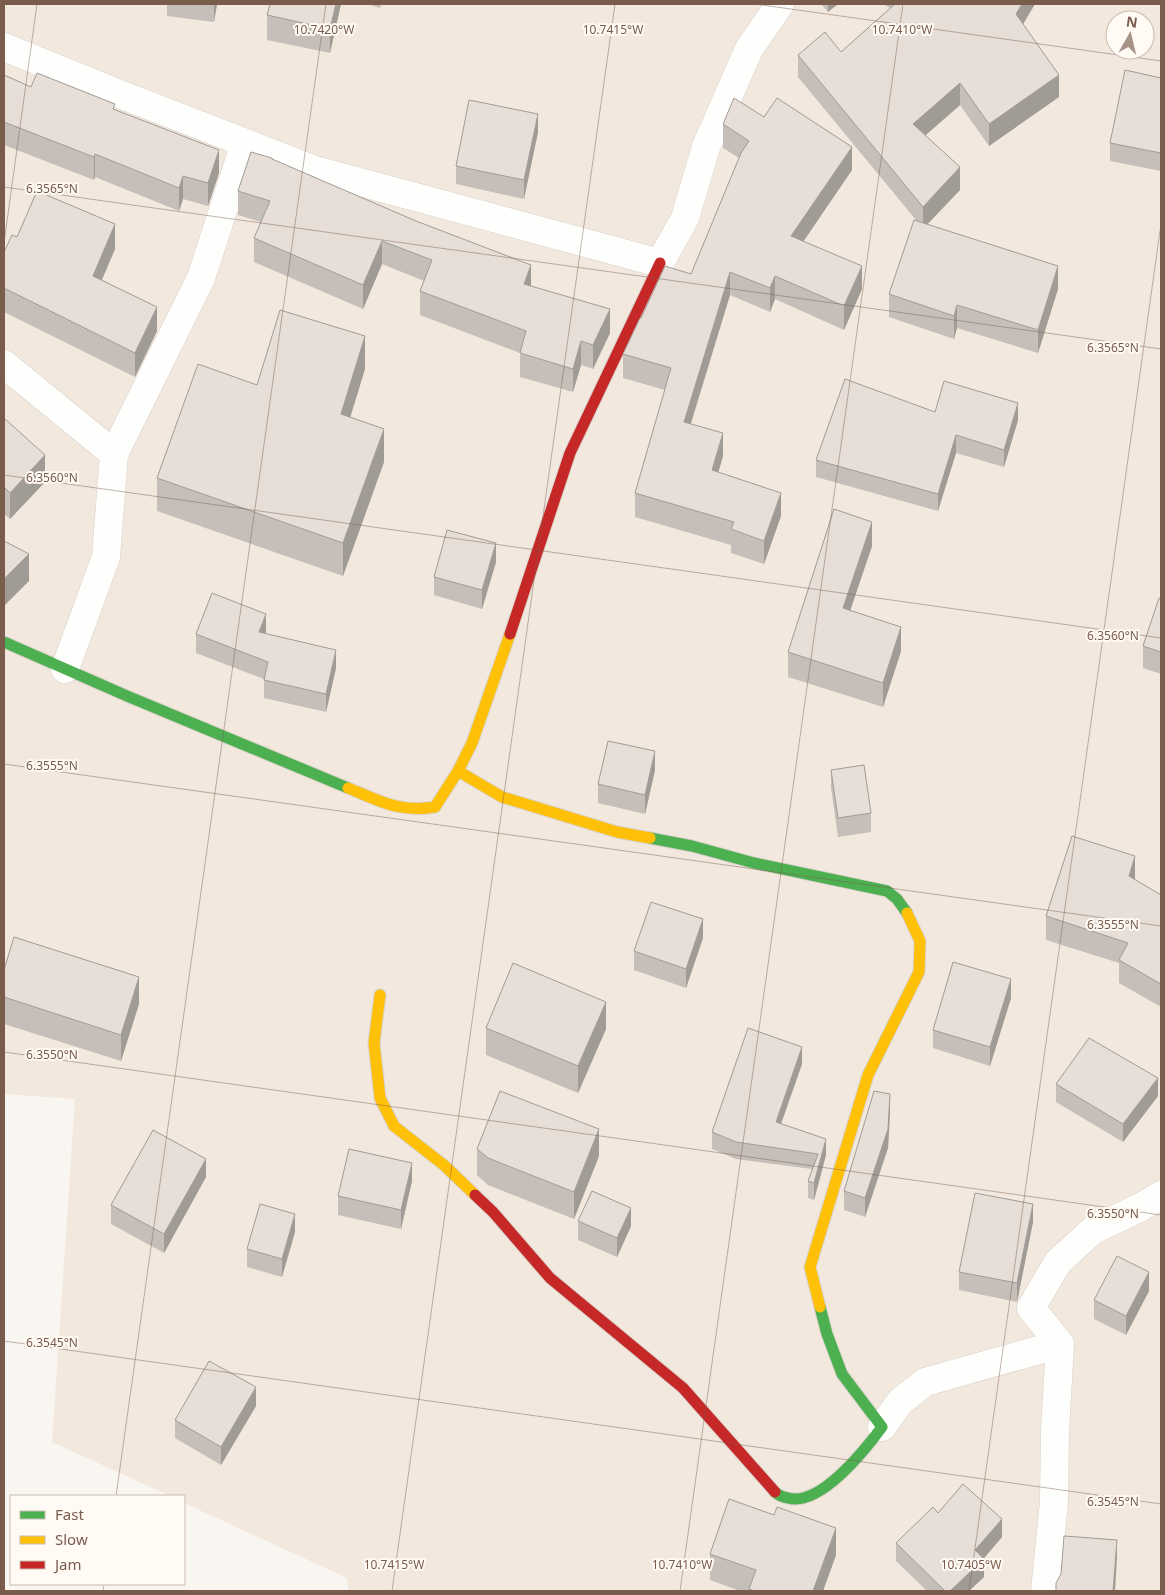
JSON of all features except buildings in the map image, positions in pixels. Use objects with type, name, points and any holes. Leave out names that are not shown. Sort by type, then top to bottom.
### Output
[{"type":"street","points":[[4,642],[392,806],[417,810],[435,806],[458,771],[472,743],[520,607],[570,453],[660,263],[685,218],[706,147],[749,49],[780,4]]},
{"type":"street","points":[[4,47],[316,170],[660,263]]},
{"type":"street","points":[[65,669],[106,557],[114,454],[201,278],[245,143]]},
{"type":"street","points":[[4,364],[114,454]]},
{"type":"street","points":[[458,771],[502,798],[617,832],[692,846],[754,863],[887,891],[897,899],[909,915],[920,940],[919,972],[868,1074],[810,1267],[827,1334],[842,1374],[882,1427]]},
{"type":"street","points":[[380,995],[374,1043],[380,1098],[394,1126],[445,1166],[493,1212],[550,1278],[683,1388],[778,1495],[793,1500],[807,1499],[832,1482],[865,1450],[900,1402],[925,1382],[1060,1344]]},
{"type":"street","points":[[1046,1591],[1054,1502],[1055,1431],[1060,1344],[1031,1308],[1058,1262],[1093,1230],[1141,1207],[1161,1195]]},
{"type":"shaded area","points":[[4,4],[1161,4],[1161,1591],[348,1591],[347,1578],[185,1503],[185,1495],[168,1495],[52,1442],[75,1099],[4,1094]]},
{"type":"traffic: fast","points":[[4,642],[127,696],[348,788]]},
{"type":"traffic: fast","points":[[650,838],[692,846],[754,863],[887,891],[897,899],[907,913]]},
{"type":"traffic: fast","points":[[775,1492],[788,1498],[801,1498],[814,1494],[841,1475],[882,1427],[842,1374],[827,1334],[820,1307]]},
{"type":"traffic: slow","points":[[348,788],[390,805],[411,808],[435,807],[458,771],[472,743],[510,634]]},
{"type":"traffic: slow","points":[[458,771],[502,797],[617,832],[650,838]]},
{"type":"traffic: slow","points":[[820,1307],[810,1267],[868,1075],[919,972],[920,941],[907,913]]},
{"type":"traffic: slow","points":[[380,995],[374,1043],[380,1098],[394,1126],[445,1166],[475,1195]]},
{"type":"traffic: jam","points":[[510,634],[570,453],[660,263]]},
{"type":"traffic: jam","points":[[475,1195],[493,1212],[550,1278],[683,1388],[775,1492]]}]
